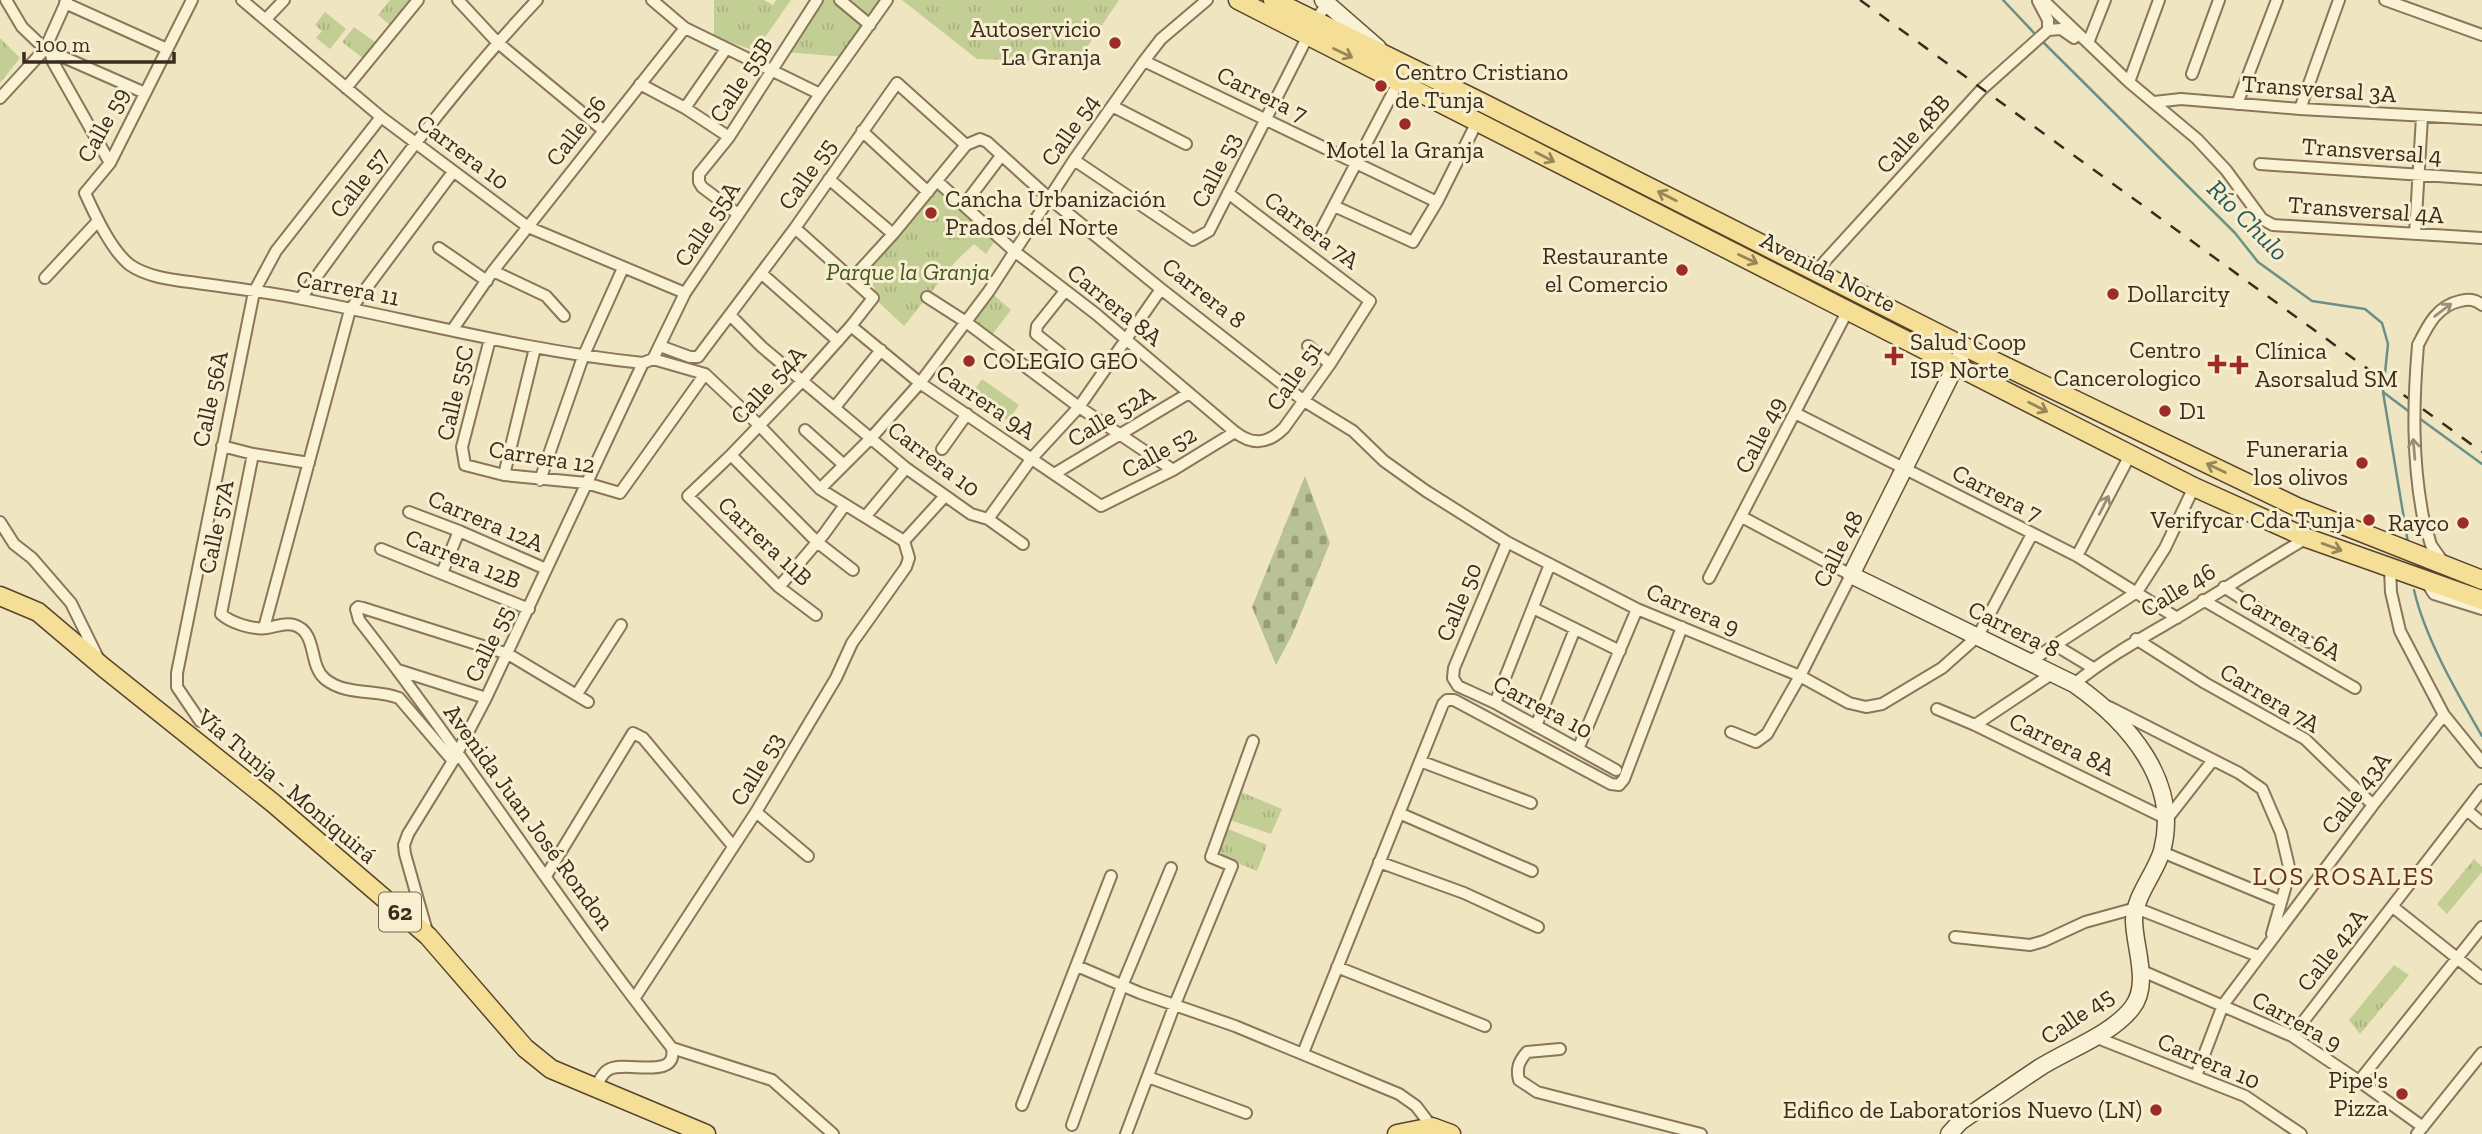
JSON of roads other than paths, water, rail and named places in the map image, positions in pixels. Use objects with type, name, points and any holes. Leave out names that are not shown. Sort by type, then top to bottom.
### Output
[{"type":"main road","name":"Avenida Norte","points":[[1238,0],[1394,61],[1493,108],[1965,347],[2297,507],[2482,580]]},
{"type":"main road","name":"Avenida Norte","points":[[1283,2],[1312,29],[1399,81],[2194,487],[2307,538],[2482,600]]},
{"type":"main road","name":"Vía Tunja - Moniquirá","points":[[0,596],[38,612],[273,803],[428,936],[525,1048],[551,1069],[706,1134]]},
{"type":"main road","points":[[1397,1134],[1432,1127],[1451,1134]]},
{"type":"street","points":[[6,0],[22,27],[47,50],[145,93]]},
{"type":"street","name":"Calle 59","points":[[85,193],[110,163],[191,0]]},
{"type":"street","name":"Carrera 10","points":[[243,0],[382,117],[528,226],[685,293]]},
{"type":"street","points":[[266,19],[284,0]]},
{"type":"street","points":[[346,88],[418,0]]},
{"type":"street","points":[[458,0],[497,42],[603,130]]},
{"type":"street","name":"Calle 57","points":[[301,298],[416,143],[497,42],[537,0]]},
{"type":"street","points":[[652,0],[685,28],[820,94]]},
{"type":"street","name":"Calle 55B","points":[[738,214],[702,187],[699,174],[729,137],[817,0]]},
{"type":"street","points":[[840,0],[870,25]]},
{"type":"street","name":"Calle 55A","points":[[586,483],[648,361],[660,346],[685,293],[887,0]]},
{"type":"street","name":"Calle 54","points":[[820,489],[872,438],[920,383],[989,291],[1074,160],[1144,61],[1161,39],[1207,0]]},
{"type":"street","points":[[2088,43],[2105,0]]},
{"type":"street","points":[[2129,82],[2159,0]]},
{"type":"street","points":[[2192,74],[2219,0]]},
{"type":"street","points":[[2238,104],[2277,0]]},
{"type":"street","points":[[2300,109],[2339,0]]},
{"type":"street","points":[[2385,0],[2482,35]]},
{"type":"street","points":[[1326,1],[1394,61]]},
{"type":"street","name":"Calle 53","points":[[1074,160],[1193,240],[1209,231],[1326,1]]},
{"type":"street","points":[[2044,1],[2110,64]]},
{"type":"street","points":[[2044,1],[2048,30],[2061,29],[2110,64]]},
{"type":"street","points":[[0,98],[47,50],[66,2],[167,49]]},
{"type":"street","name":"Calle 56","points":[[453,330],[528,226],[685,28]]},
{"type":"street","name":"Calle 48B","points":[[1815,272],[1982,90],[2048,30]]},
{"type":"street","points":[[685,108],[726,48]]},
{"type":"street","points":[[47,50],[110,163]]},
{"type":"street","name":"Carrera 7","points":[[1144,61],[1437,202]]},
{"type":"street","name":"Transversal 4A","points":[[2110,64],[2197,139],[2226,170],[2262,219],[2273,226],[2482,238]]},
{"type":"street","points":[[1317,238],[1399,81]]},
{"type":"street","name":"Calle 55","points":[[660,346],[690,358],[698,357],[796,228],[897,83],[966,145]]},
{"type":"street","points":[[640,84],[685,108],[729,137]]},
{"type":"street","name":"Transversal 3A","points":[[2154,102],[2181,99],[2482,119]]},
{"type":"street","points":[[1112,106],[1186,144]]},
{"type":"street","name":"Calle 56A","points":[[200,721],[177,687],[177,673],[254,292],[276,251],[382,117]]},
{"type":"street","points":[[2415,234],[2422,117]]},
{"type":"street","points":[[1437,202],[1477,122]]},
{"type":"street","points":[[862,131],[928,192]]},
{"type":"street","name":"Carrera 8","points":[[966,145],[980,139],[987,142],[1049,198],[1304,401],[1353,431],[1384,461],[1426,491],[1507,542]]},
{"type":"street","points":[[796,228],[852,279],[966,145]]},
{"type":"street","points":[[964,205],[1001,156]]},
{"type":"street","name":"Transversal 4","points":[[2260,164],[2482,179]]},
{"type":"street","points":[[453,172],[350,310],[264,628],[292,625],[304,630],[312,645],[318,672],[324,678],[335,686],[348,690],[399,698],[456,757]]},
{"type":"street","points":[[829,179],[893,234]]},
{"type":"street","name":"Carrera 8A","points":[[937,181],[1014,251],[1235,432]]},
{"type":"street","name":"Carrera 11","points":[[85,193],[98,221],[119,253],[131,265],[168,280],[301,298],[489,340],[583,357],[648,361],[705,374],[758,424],[820,489],[904,541]]},
{"type":"street","name":"Carrera 7A","points":[[1228,193],[1370,301]]},
{"type":"street","name":"Carrera 7A","points":[[1334,206],[1413,242],[1437,202]]},
{"type":"street","points":[[45,278],[98,221]]},
{"type":"street","points":[[439,248],[487,281]]},
{"type":"street","points":[[540,480],[583,357],[623,268]]},
{"type":"street","points":[[494,271],[546,296],[564,316]]},
{"type":"street","points":[[761,273],[838,341]]},
{"type":"street","name":"Calle 54A","points":[[688,496],[731,456],[758,424],[802,381],[873,298],[852,279]]},
{"type":"street","points":[[988,519],[1032,458],[1079,407],[1161,289]]},
{"type":"street","points":[[1060,353],[1036,334],[1037,327],[1065,291]]},
{"type":"street","points":[[927,297],[966,322],[1079,407],[1173,470]]},
{"type":"street","points":[[2447,568],[2431,545],[2417,487],[2413,434],[2418,345],[2433,317],[2449,303],[2469,299],[2482,305]]},
{"type":"street","name":"Calle 51","points":[[1235,432],[1247,441],[1260,443],[1275,437],[1330,364],[1370,301]]},
{"type":"street","name":"Calle 49","points":[[1709,578],[1848,310]]},
{"type":"street","name":"Carrera 10","points":[[730,315],[802,381],[906,468],[976,517],[988,519],[1023,544]]},
{"type":"street","name":"Carrera 9A","points":[[851,326],[920,383],[1101,506]]},
{"type":"street","name":"Calle 55C","points":[[462,457],[462,447],[489,340]]},
{"type":"street","points":[[1308,346],[1330,364]]},
{"type":"street","name":"Calle 48","points":[[1731,732],[1756,742],[1763,739],[1800,676],[1965,347]]},
{"type":"street","points":[[504,475],[535,348]]},
{"type":"street","points":[[835,407],[881,350]]},
{"type":"street","name":"Carrera 12","points":[[462,457],[465,465],[504,475],[586,483],[620,493],[705,374]]},
{"type":"street","name":"Calle 52A","points":[[1055,474],[1189,393]]},
{"type":"street","name":"Carrera 7","points":[[1795,413],[2077,556],[2177,618]]},
{"type":"street","points":[[942,449],[967,414]]},
{"type":"street","points":[[805,430],[844,465]]},
{"type":"street","name":"Calle 52","points":[[1101,506],[1173,470],[1235,432]]},
{"type":"street","points":[[222,446],[309,463]]},
{"type":"street","name":"Calle 57A","points":[[253,454],[221,614],[229,620],[264,628]]},
{"type":"street","points":[[2077,556],[2130,455]]},
{"type":"street","points":[[731,456],[817,542],[853,570]]},
{"type":"street","points":[[865,517],[906,468]]},
{"type":"street","name":"Calle 55","points":[[428,936],[404,845],[408,834],[456,757],[486,698],[586,483]]},
{"type":"street","name":"Calle 46","points":[[2137,592],[2165,548],[2194,487]]},
{"type":"street","name":"Carrera 11B","points":[[688,496],[779,587],[816,615]]},
{"type":"street","points":[[904,541],[945,496]]},
{"type":"street","points":[[779,587],[845,505]]},
{"type":"street","name":"Carrera 12A","points":[[409,512],[546,569]]},
{"type":"street","name":"Carrera 8","points":[[1742,517],[1851,575],[2074,684],[2101,703],[2239,773],[2262,789],[2274,813],[2288,856],[2290,871],[2280,901]]},
{"type":"street","points":[[0,522],[14,544],[32,558],[71,603],[103,667]]},
{"type":"street","points":[[442,573],[459,531]]},
{"type":"street","points":[[1978,636],[2032,534]]},
{"type":"street","name":"Calle 46","points":[[2074,684],[2136,639],[2177,618],[2307,538]]},
{"type":"street","name":"Calle 53","points":[[634,999],[756,812],[836,678],[845,654],[903,573],[909,558],[904,541]]},
{"type":"street","name":"Carrera 9","points":[[1507,542],[1637,609],[1800,676],[1850,703],[1866,707],[1876,706],[1896,697],[1951,661],[1978,636]]},
{"type":"street","name":"Calle 50","points":[[1453,678],[1454,668],[1507,542]]},
{"type":"street","name":"Carrera 12B","points":[[381,549],[529,609]]},
{"type":"street","points":[[1495,703],[1550,564]]},
{"type":"street","points":[[2390,568],[2391,592],[2400,631],[2444,715],[2482,762]]},
{"type":"street","points":[[2425,580],[2434,594],[2482,609]]},
{"type":"street","points":[[2224,587],[2309,642]]},
{"type":"street","points":[[2029,662],[2137,592]]},
{"type":"street","name":"Carrera 6A","points":[[2203,600],[2356,688]]},
{"type":"street","name":"Avenida Juan José Rondon","points":[[508,654],[363,608],[356,609],[359,620],[398,670],[456,757],[672,1048]]},
{"type":"street","points":[[1533,608],[1620,651]]},
{"type":"street","points":[[1578,749],[1637,609]]},
{"type":"street","points":[[578,694],[621,625]]},
{"type":"street","points":[[1303,1053],[1443,704],[1447,700],[1454,700],[1611,784],[1619,785],[1625,779],[1682,628]]},
{"type":"street","points":[[1536,726],[1575,629]]},
{"type":"street","name":"Carrera 7A","points":[[2136,639],[2205,684],[2305,739],[2373,805]]},
{"type":"street","points":[[2055,645],[2093,668]]},
{"type":"street","points":[[508,654],[588,702]]},
{"type":"street","points":[[398,670],[486,698]]},
{"type":"street","points":[[1975,725],[2053,674]]},
{"type":"street","name":"Carrera 10","points":[[1453,678],[1458,686],[1495,703],[1616,771]]},
{"type":"street","points":[[2101,703],[2131,736],[2154,768],[2167,819]]},
{"type":"street","name":"Carrera 8A","points":[[1937,709],[2167,819]]},
{"type":"street","name":"Calle 43A","points":[[2196,1076],[2223,1005],[2444,715]]},
{"type":"street","points":[[2131,736],[2144,724]]},
{"type":"street","points":[[546,876],[633,733],[643,738],[733,846]]},
{"type":"street","points":[[1126,1134],[1175,1004],[1232,866],[1211,857],[1253,741]]},
{"type":"street","points":[[2167,819],[2213,760]]},
{"type":"street","points":[[1420,761],[1531,803]]},
{"type":"street","name":"Calle 42A","points":[[2292,1036],[2482,790]]},
{"type":"street","points":[[2468,811],[2482,823]]},
{"type":"street","points":[[756,812],[808,856]]},
{"type":"street","points":[[1399,814],[1532,871]]},
{"type":"street","name":"Calle 45","points":[[1949,1134],[1959,1122],[2039,1068],[2095,1037],[2130,1010],[2138,999],[2140,971],[2135,932],[2136,908],[2162,852],[2167,819]]},
{"type":"street","points":[[2162,852],[2280,901],[2271,940]]},
{"type":"street","points":[[1379,862],[1464,893],[1538,927]]},
{"type":"street","points":[[1072,1125],[1122,986],[1171,867]]},
{"type":"street","points":[[1022,1105],[1111,876]]},
{"type":"street","points":[[2393,907],[2482,978]]},
{"type":"street","points":[[1955,937],[2030,945],[2085,922],[2136,908],[2258,956]]},
{"type":"street","points":[[2359,1080],[2482,927]]},
{"type":"street","points":[[1077,966],[1122,986],[1303,1053],[1408,1100],[1432,1127]]},
{"type":"street","points":[[1337,967],[1485,1026]]},
{"type":"street","name":"Carrera 9","points":[[2140,971],[2292,1036],[2359,1080],[2420,1130]]},
{"type":"street","name":"Carrera 10","points":[[2095,1037],[2245,1096],[2301,1134]]},
{"type":"street","points":[[595,1088],[606,1071],[616,1067],[658,1068],[669,1062],[673,1055],[672,1048],[772,1080],[833,1134]]},
{"type":"street","points":[[1560,1049],[1527,1052],[1519,1061],[1519,1080],[1537,1092],[1701,1134]]},
{"type":"street","points":[[2420,1130],[2482,1053]]},
{"type":"street","points":[[1148,1077],[1245,1113]]},
{"type":"waterway","name":"Río Chulo","points":[[2003,0],[2037,36]]},
{"type":"waterway","name":"Río Chulo","points":[[2042,41],[2235,233],[2258,262],[2312,301],[2365,309],[2382,323],[2388,344],[2383,392],[2411,413]]},
{"type":"waterway","points":[[2383,392],[2408,543]]},
{"type":"waterway","name":"Río Chulo","points":[[2419,418],[2482,464]]},
{"type":"waterway","points":[[2414,590],[2434,646],[2482,736]]},
{"type":"railway","points":[[1860,0],[2482,452]]},
{"type":"place","name":"Autoservicio La Granja","points":[[1115,43]]},
{"type":"place","name":"Centro Cristiano de Tunja","points":[[1381,86]]},
{"type":"place","name":"Motel la Granja","points":[[1405,124]]},
{"type":"place","name":"Cancha Urbanización Prados del Norte","points":[[931,213]]},
{"type":"place","name":"Restaurante el Comercio","points":[[1682,270]]},
{"type":"place","name":"Dollarcity","points":[[2113,294]]},
{"type":"place","name":"Salud Coop ISP Norte","points":[[1894,356]]},
{"type":"place","name":"COLEGIO GEO","points":[[969,361]]},
{"type":"place","name":"Centro Cancerologico","points":[[2217,364]]},
{"type":"place","name":"Clínica Asorsalud SM","points":[[2239,365]]},
{"type":"place","name":"D1","points":[[2165,411]]},
{"type":"place","name":"Funeraria los olivos","points":[[2362,463]]},
{"type":"place","name":"Verifycar Cda Tunja","points":[[2369,520]]},
{"type":"place","name":"Rayco","points":[[2463,523]]},
{"type":"place","name":"Pipe's Pizza","points":[[2402,1094]]},
{"type":"place","name":"Edifico de Laboratorios Nuevo (LN)","points":[[2156,1110]]},
{"type":"district","name":"LOS ROSALES","points":[[2344,876]]},
{"type":"park label","name":"Parque la Granja","points":[[908,272]]}]
